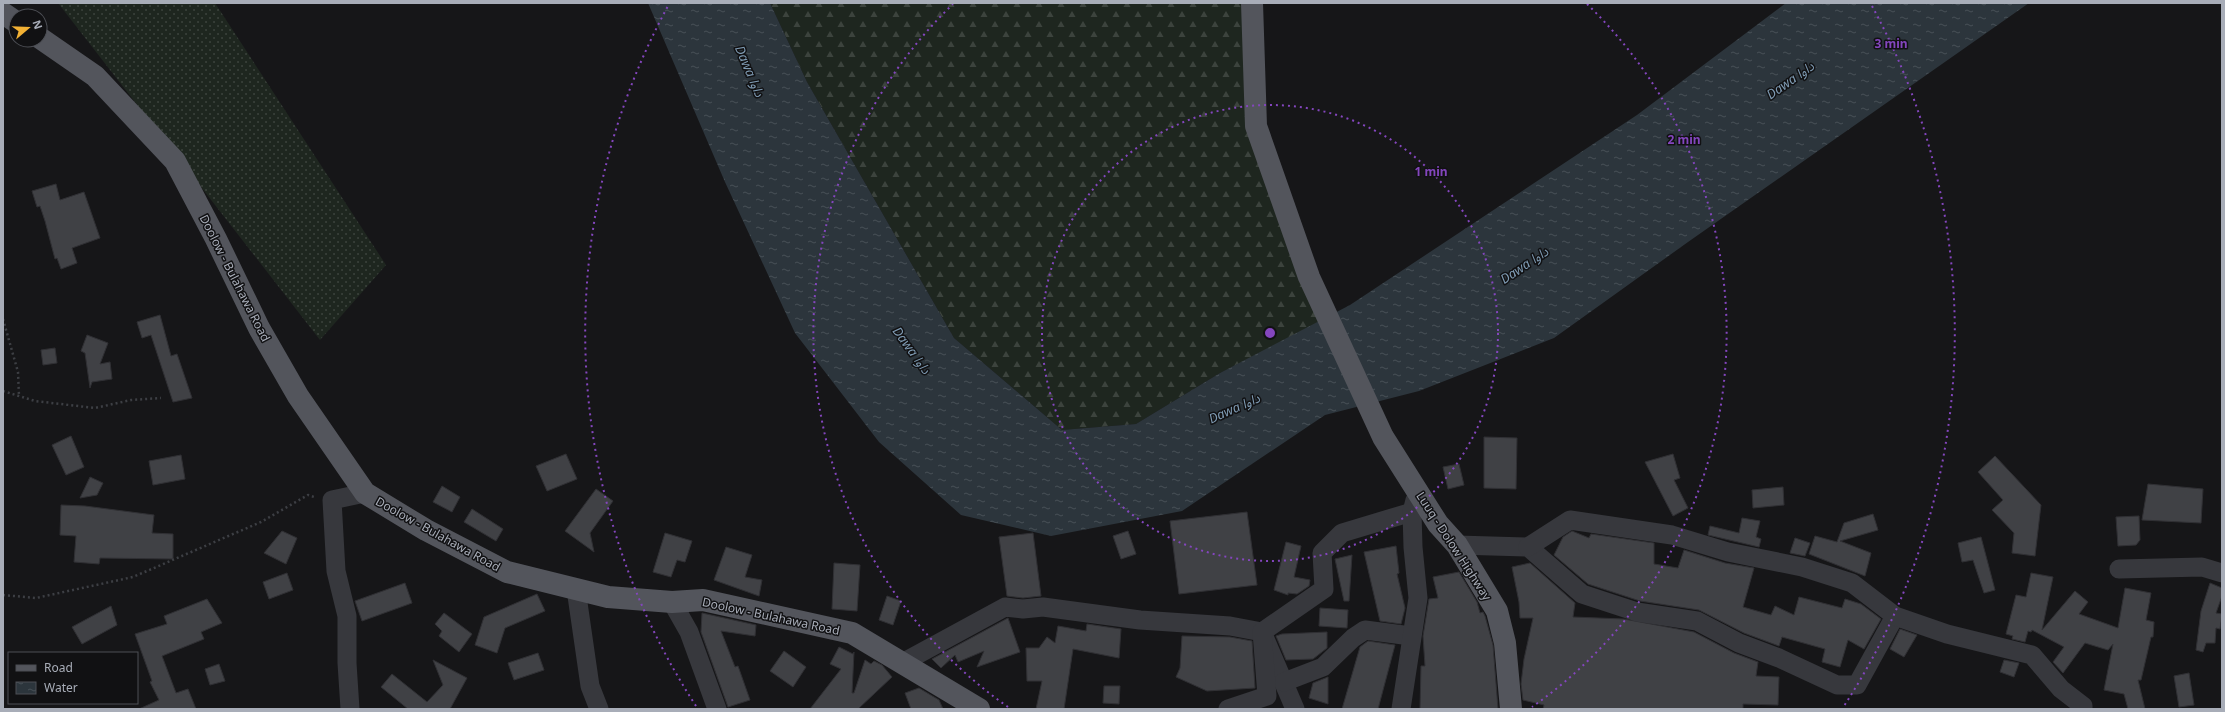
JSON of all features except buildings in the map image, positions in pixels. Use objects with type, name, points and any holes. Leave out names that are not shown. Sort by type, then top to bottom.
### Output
[{"type":"main road","name":"Luuq - Dolow Highway","points":[[1252,3],[1256,126],[1309,277],[1383,437],[1438,524],[1457,545],[1497,611],[1505,643],[1511,709]]},
{"type":"main road","name":"Doolow - Bulahawa Road","points":[[48,44],[95,76],[175,161],[216,239],[259,328],[298,396],[365,493],[426,530],[507,572],[608,597],[672,602],[703,600],[852,633],[978,709]]},
{"type":"street","points":[[1401,709],[1418,598],[1413,546],[1412,512],[1417,490]]},
{"type":"street","points":[[350,709],[346,663],[347,616],[336,571],[332,500],[365,493]]},
{"type":"street","points":[[902,663],[1005,607],[1023,609],[1042,607],[1140,620],[1230,626],[1262,632],[1324,589],[1322,553],[1342,533],[1412,512]]},
{"type":"street","points":[[1457,545],[1528,546],[1570,520],[1672,535],[1728,552],[1802,567],[1852,583],[1895,616],[1947,634],[2032,655],[2061,689],[2083,706],[2083,709]]},
{"type":"street","points":[[1528,546],[1582,594],[1637,612],[1697,621],[1740,643],[1779,658],[1837,685],[1857,685],[1895,616]]},
{"type":"street","points":[[2119,569],[2202,567],[2222,573]]},
{"type":"street","points":[[576,589],[590,686],[599,709]]},
{"type":"street","points":[[672,602],[689,632],[717,709]]},
{"type":"street","points":[[1284,682],[1323,667],[1353,638],[1365,630],[1412,636]]},
{"type":"street","points":[[1262,632],[1295,709]]},
{"type":"street","points":[[1228,709],[1267,696],[1262,632]]},
{"type":"path","points":[[3,319],[18,372],[19,396]]},
{"type":"path","points":[[3,391],[35,401],[95,408],[130,400],[161,398]]},
{"type":"path","points":[[3,594],[36,598],[133,576],[261,522],[308,495],[332,500]]},
{"type":"green space","points":[[58,3],[215,3],[386,265],[320,340]]},
{"type":"green space","points":[[770,3],[1256,3],[1260,125],[1329,318],[1220,373],[1136,424],[1062,430],[954,338],[807,82]]},
{"type":"water","name":"Dawa داوا","points":[[648,3],[770,3],[807,82],[954,338],[1062,430],[1136,424],[1220,373],[1350,305],[1637,115],[1786,3],[2029,3],[1688,242],[1554,338],[1419,391],[1325,415],[1182,511],[1051,536],[961,515],[879,442],[795,333],[725,182]]}]
